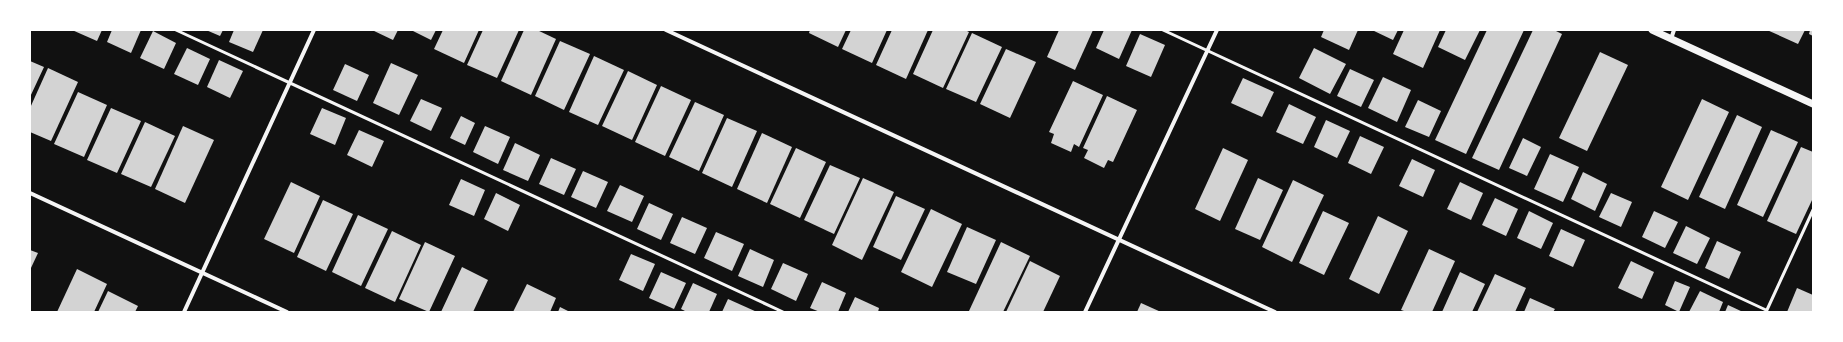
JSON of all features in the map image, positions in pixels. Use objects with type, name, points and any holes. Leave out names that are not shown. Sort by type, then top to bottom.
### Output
[{"type":"street","points":[[184,312],[314,30]]},
{"type":"street","points":[[666,30],[1275,312]]},
{"type":"street","points":[[1085,312],[1217,30]]},
{"type":"street","points":[[1652,30],[1813,104]]},
{"type":"street","points":[[1670,39],[1674,30]]},
{"type":"street","points":[[30,193],[287,312]]},
{"type":"lane","points":[[176,30],[783,312]]},
{"type":"lane","points":[[1163,30],[1766,311],[1813,210]]},
{"type":"building","points":[[72,30],[102,30],[97,41]]},
{"type":"building","points":[[112,30],[141,30],[131,53],[107,42]]},
{"type":"building","points":[[206,30],[223,30],[220,36]]},
{"type":"building","points":[[234,30],[263,30],[253,52],[229,42]]},
{"type":"building","points":[[372,30],[398,30],[393,40]]},
{"type":"building","points":[[411,30],[436,30],[431,40]]},
{"type":"building","points":[[443,30],[479,30],[464,63],[434,49]]},
{"type":"building","points":[[483,30],[519,30],[497,78],[467,65]]},
{"type":"building","points":[[524,30],[537,30],[556,39],[531,95],[501,81]]},
{"type":"building","points":[[810,30],[846,30],[838,47],[809,33]]},
{"type":"building","points":[[851,30],[887,30],[872,63],[842,49]]},
{"type":"building","points":[[892,30],[928,30],[906,79],[876,65]]},
{"type":"building","points":[[933,30],[965,30],[969,32],[943,88],[913,74]]},
{"type":"building","points":[[1059,30],[1093,30],[1075,70],[1047,57]]},
{"type":"building","points":[[1104,30],[1132,30],[1119,59],[1096,48]]},
{"type":"building","points":[[1324,30],[1358,30],[1349,50],[1321,37]]},
{"type":"building","points":[[1372,30],[1398,30],[1393,40]]},
{"type":"building","points":[[1404,30],[1440,30],[1423,68],[1393,54]]},
{"type":"building","points":[[1446,30],[1480,30],[1465,60],[1438,47]]},
{"type":"building","points":[[1487,30],[1524,30],[1466,154],[1435,140]]},
{"type":"building","points":[[1533,30],[1554,30],[1562,34],[1499,170],[1472,158]]},
{"type":"building","points":[[1767,30],[1805,30],[1798,44]]},
{"type":"building","points":[[1810,30],[1813,30],[1813,36],[1809,34]]},
{"type":"building","points":[[153,31],[176,43],[164,69],[140,58]]},
{"type":"building","points":[[972,33],[1002,47],[976,102],[946,89]]},
{"type":"building","points":[[1140,34],[1165,45],[1151,77],[1126,66]]},
{"type":"building","points":[[560,41],[590,54],[564,110],[535,96]]},
{"type":"building","points":[[187,48],[210,59],[198,85],[174,74]]},
{"type":"building","points":[[1314,48],[1346,64],[1330,94],[1299,78]]},
{"type":"building","points":[[1006,49],[1036,62],[1010,118],[980,104]]},
{"type":"building","points":[[1600,52],[1628,65],[1587,151],[1559,138]]},
{"type":"building","points":[[594,56],[624,70],[598,125],[569,112]]},
{"type":"building","points":[[219,60],[243,71],[230,98],[207,87]]},
{"type":"building","points":[[30,61],[44,67],[30,97]]},
{"type":"building","points":[[391,63],[418,75],[399,115],[373,103]]},
{"type":"building","points":[[345,64],[369,75],[357,101],[333,90]]},
{"type":"building","points":[[48,68],[78,82],[51,141],[30,132],[30,108]]},
{"type":"building","points":[[1350,69],[1374,80],[1361,107],[1337,96]]},
{"type":"building","points":[[628,71],[657,85],[632,140],[602,126]]},
{"type":"building","points":[[1383,77],[1411,90],[1397,122],[1368,108]]},
{"type":"building","points":[[1243,78],[1274,92],[1262,117],[1231,103]]},
{"type":"building","points":[[1073,81],[1103,95],[1079,147],[1074,144],[1071,152],[1051,143],[1054,134],[1049,132]]},
{"type":"building","points":[[661,86],[691,100],[665,156],[635,142]]},
{"type":"building","points":[[78,92],[107,105],[84,157],[54,144]]},
{"type":"building","points":[[1107,96],[1137,110],[1113,162],[1108,160],[1104,168],[1084,158],[1088,150],[1083,148]]},
{"type":"building","points":[[421,99],[442,108],[431,131],[410,121]]},
{"type":"building","points":[[1702,99],[1729,112],[1688,200],[1661,187]]},
{"type":"building","points":[[1418,100],[1441,111],[1429,137],[1405,127]]},
{"type":"building","points":[[695,102],[724,115],[699,171],[669,157]]},
{"type":"building","points":[[1289,104],[1316,117],[1303,144],[1276,132]]},
{"type":"building","points":[[111,108],[141,121],[117,173],[87,160]]},
{"type":"building","points":[[322,108],[346,118],[335,145],[310,134]]},
{"type":"building","points":[[1737,115],[1762,127],[1725,209],[1699,197]]},
{"type":"building","points":[[461,116],[475,123],[465,145],[450,138]]},
{"type":"building","points":[[727,118],[757,131],[732,187],[702,173]]},
{"type":"building","points":[[1326,120],[1350,131],[1337,158],[1314,147]]},
{"type":"building","points":[[145,122],[175,136],[151,187],[121,174]]},
{"type":"building","points":[[183,126],[214,140],[185,203],[155,189]]},
{"type":"building","points":[[485,126],[510,137],[498,164],[473,152]]},
{"type":"building","points":[[359,130],[384,141],[372,167],[347,155]]},
{"type":"building","points":[[1771,130],[1798,142],[1763,217],[1737,205]]},
{"type":"building","points":[[762,133],[792,147],[767,203],[737,189]]},
{"type":"building","points":[[1360,136],[1384,147],[1371,174],[1348,163]]},
{"type":"building","points":[[1523,138],[1541,147],[1527,176],[1509,168]]},
{"type":"building","points":[[515,143],[540,155],[528,181],[503,170]]},
{"type":"building","points":[[1801,147],[1813,152],[1813,198],[1796,234],[1767,221]]},
{"type":"building","points":[[796,148],[826,162],[800,218],[770,204]]},
{"type":"building","points":[[1223,148],[1248,160],[1220,221],[1195,209]]},
{"type":"building","points":[[1550,154],[1579,167],[1563,202],[1534,189]]},
{"type":"building","points":[[551,158],[576,169],[564,195],[539,184]]},
{"type":"building","points":[[1412,159],[1435,170],[1423,197],[1399,186]]},
{"type":"building","points":[[830,165],[860,178],[834,234],[804,220]]},
{"type":"building","points":[[583,171],[608,182],[596,208],[571,197]]},
{"type":"building","points":[[1583,172],[1607,184],[1595,211],[1571,199]]},
{"type":"building","points":[[863,178],[894,192],[862,260],[832,245]]},
{"type":"building","points":[[1258,178],[1283,190],[1260,240],[1235,229]]},
{"type":"building","points":[[461,179],[485,190],[474,216],[449,205]]},
{"type":"building","points":[[1293,180],[1324,195],[1292,262],[1262,247]]},
{"type":"building","points":[[291,182],[320,196],[294,253],[264,239]]},
{"type":"building","points":[[1460,182],[1483,193],[1471,220],[1447,209]]},
{"type":"building","points":[[620,185],[644,196],[632,222],[607,211]]},
{"type":"building","points":[[496,193],[520,205],[508,231],[484,219]]},
{"type":"building","points":[[1611,193],[1632,202],[1621,227],[1599,217]]},
{"type":"building","points":[[896,196],[925,209],[901,260],[873,247]]},
{"type":"building","points":[[1495,198],[1518,209],[1506,236],[1482,225]]},
{"type":"building","points":[[323,200],[353,214],[326,271],[297,257]]},
{"type":"building","points":[[649,203],[673,214],[661,240],[637,229]]},
{"type":"building","points":[[931,209],[962,224],[932,287],[901,272]]},
{"type":"building","points":[[1323,211],[1349,223],[1324,275],[1299,263]]},
{"type":"building","points":[[1529,211],[1553,223],[1541,249],[1517,238]]},
{"type":"building","points":[[1654,211],[1678,222],[1665,248],[1642,237]]},
{"type":"building","points":[[358,215],[388,229],[361,286],[332,272]]},
{"type":"building","points":[[1378,216],[1408,231],[1379,294],[1349,279]]},
{"type":"building","points":[[682,217],[707,228],[695,254],[670,243]]},
{"type":"building","points":[[1686,226],[1710,238],[1697,264],[1673,253]]},
{"type":"building","points":[[967,227],[996,240],[976,284],[947,272]]},
{"type":"building","points":[[1561,229],[1585,240],[1573,267],[1549,256]]},
{"type":"building","points":[[392,231],[421,245],[395,302],[365,288]]},
{"type":"building","points":[[716,232],[744,244],[732,271],[704,258]]},
{"type":"building","points":[[1717,241],[1741,252],[1729,279],[1705,268]]},
{"type":"building","points":[[425,242],[455,256],[429,312],[399,299]]},
{"type":"building","points":[[1001,242],[1030,256],[1003,312],[971,312],[969,311]]},
{"type":"building","points":[[750,249],[774,260],[763,287],[738,276]]},
{"type":"building","points":[[1429,249],[1455,261],[1432,312],[1407,312],[1401,310]]},
{"type":"building","points":[[30,250],[38,253],[30,270]]},
{"type":"building","points":[[631,254],[655,264],[643,291],[619,280]]},
{"type":"building","points":[[1030,261],[1060,276],[1043,312],[1006,312]]},
{"type":"building","points":[[1631,261],[1654,272],[1642,299],[1618,288]]},
{"type":"building","points":[[783,263],[808,274],[796,301],[771,289]]},
{"type":"building","points":[[462,267],[488,280],[473,312],[441,312]]},
{"type":"building","points":[[77,269],[107,284],[94,312],[57,312]]},
{"type":"building","points":[[661,272],[686,283],[674,309],[649,298]]},
{"type":"building","points":[[1460,272],[1485,284],[1472,312],[1442,312]]},
{"type":"building","points":[[1495,274],[1526,288],[1515,312],[1477,312]]},
{"type":"building","points":[[1675,281],[1690,287],[1679,312],[1665,305]]},
{"type":"building","points":[[822,282],[846,293],[838,312],[820,312],[810,308]]},
{"type":"building","points":[[693,283],[717,294],[709,312],[687,312],[681,309]]},
{"type":"building","points":[[527,284],[556,298],[550,312],[513,312]]},
{"type":"building","points":[[1797,288],[1813,295],[1813,312],[1787,312]]},
{"type":"building","points":[[108,291],[138,306],[135,312],[98,312]]},
{"type":"building","points":[[1700,291],[1723,302],[1719,312],[1689,312]]},
{"type":"building","points":[[855,297],[879,308],[878,312],[848,312]]},
{"type":"building","points":[[1530,298],[1555,309],[1553,312],[1524,312]]},
{"type":"building","points":[[728,299],[757,312],[722,312]]},
{"type":"building","points":[[1141,303],[1161,312],[1137,312]]},
{"type":"building","points":[[1728,305],[1743,312],[1725,312]]},
{"type":"building","points":[[560,307],[570,312],[558,312]]}]
